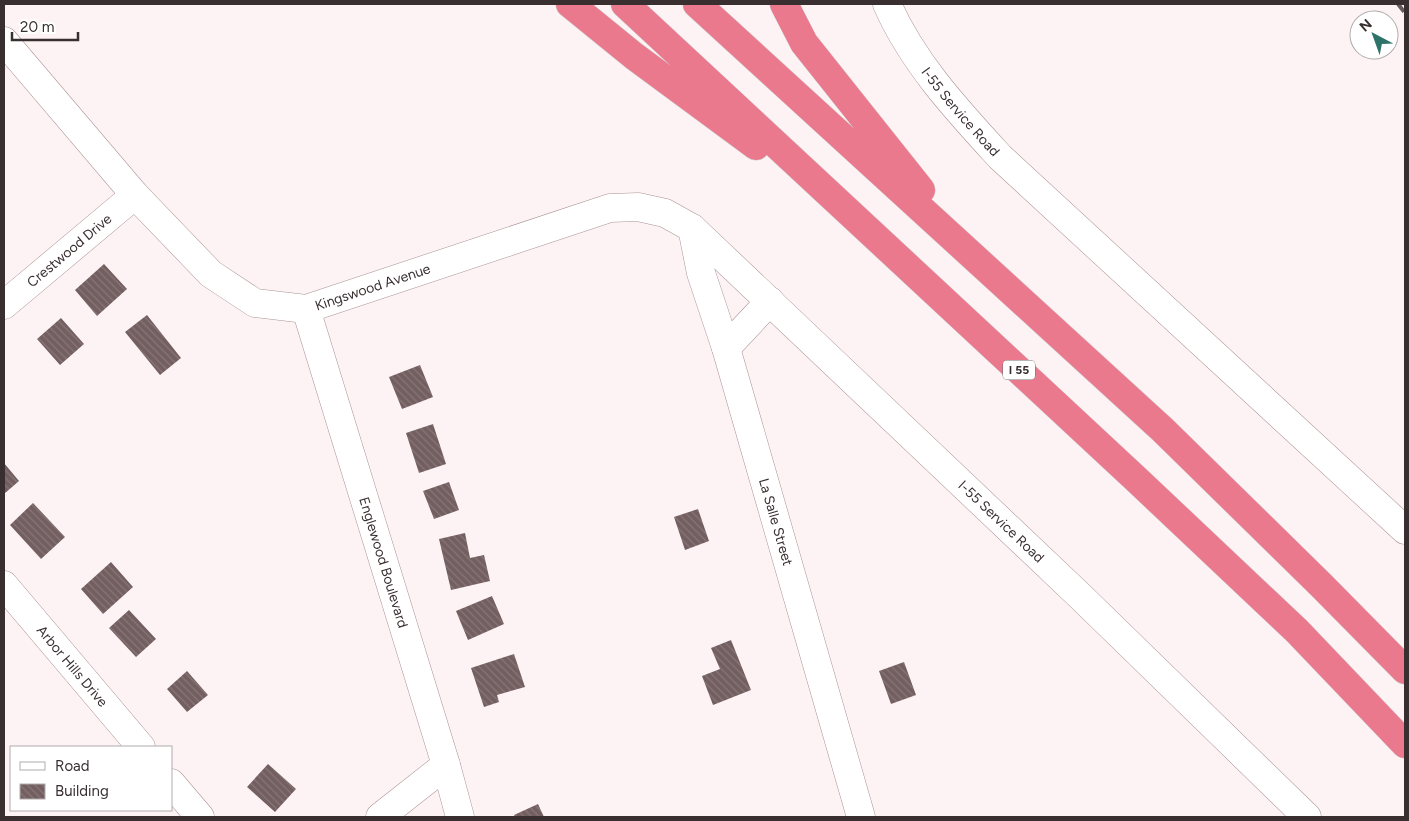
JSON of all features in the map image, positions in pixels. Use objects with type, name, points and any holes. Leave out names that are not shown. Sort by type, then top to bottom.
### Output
[{"type":"highway","points":[[570,4],[634,56],[860,222]]},
{"type":"highway","name":"I 55","points":[[625,4],[1297,631],[1405,744]]},
{"type":"highway","points":[[696,4],[1163,430],[1405,670]]},
{"type":"highway","points":[[784,4],[804,43],[971,254]]},
{"type":"street","name":"I-55 Service Road","points":[[887,4],[918,59],[950,102],[1000,157],[1405,530]]},
{"type":"street","name":"Kingswood Avenue","points":[[4,41],[135,194],[211,274],[254,303],[306,309],[610,208],[638,207],[665,213],[692,228]]},
{"type":"street","name":"Crestwood Drive","points":[[4,305],[135,194]]},
{"type":"street","name":"I-55 Service Road","points":[[692,228],[1073,589],[1307,817]]},
{"type":"street","name":"La Salle Street","points":[[692,228],[701,273],[726,348],[861,817]]},
{"type":"street","points":[[726,348],[770,301]]},
{"type":"street","name":"Englewood Boulevard","points":[[306,309],[446,765],[460,817]]},
{"type":"street","name":"Arbor Hills Drive","points":[[4,585],[140,746]]},
{"type":"street","points":[[380,817],[446,765]]},
{"type":"street","points":[[172,784],[200,817]]},
{"type":"building","points":[[104,264],[127,289],[97,316],[75,290]]},
{"type":"building","points":[[147,315],[181,358],[160,375],[125,332]]},
{"type":"building","points":[[61,318],[84,344],[60,365],[37,339]]},
{"type":"building","points":[[420,365],[433,397],[402,409],[389,377]]},
{"type":"building","points":[[433,424],[446,464],[419,473],[406,433]]},
{"type":"building","points":[[4,463],[19,481],[4,494]]},
{"type":"building","points":[[449,482],[459,510],[434,519],[423,491]]},
{"type":"building","points":[[33,503],[65,537],[41,559],[10,525]]},
{"type":"building","points":[[698,509],[709,541],[685,550],[674,517]]},
{"type":"building","points":[[465,533],[470,558],[484,555],[490,581],[451,590],[439,539]]},
{"type":"building","points":[[111,562],[133,587],[103,614],[81,589]]},
{"type":"building","points":[[492,596],[504,624],[468,640],[456,611]]},
{"type":"building","points":[[129,610],[156,639],[136,657],[109,628]]},
{"type":"building","points":[[731,640],[751,690],[713,705],[702,676],[720,669],[711,648]]},
{"type":"building","points":[[514,654],[525,687],[497,695],[499,702],[484,707],[471,668]]},
{"type":"building","points":[[904,662],[916,695],[891,704],[879,671]]},
{"type":"building","points":[[187,671],[208,695],[187,712],[167,689]]},
{"type":"building","points":[[268,764],[296,789],[275,812],[247,787]]},
{"type":"building","points":[[538,804],[544,817],[515,817],[514,815]]},
{"type":"railway","points":[[1398,4],[1405,13]]}]
